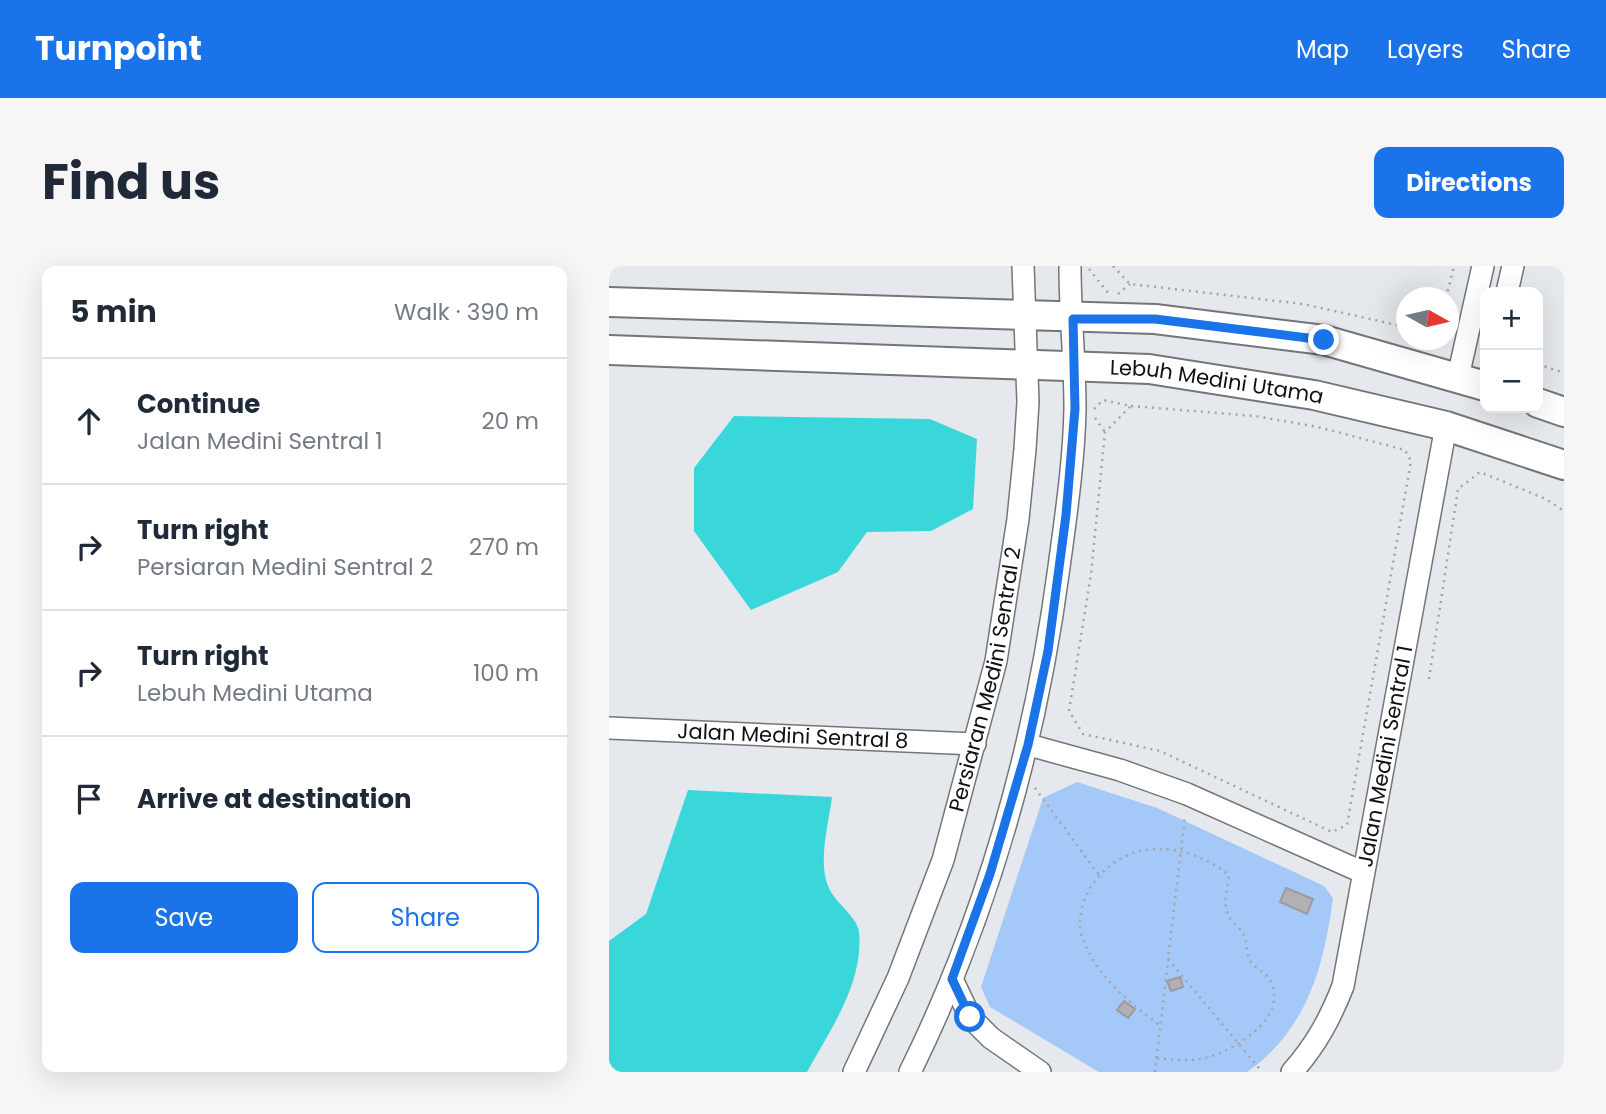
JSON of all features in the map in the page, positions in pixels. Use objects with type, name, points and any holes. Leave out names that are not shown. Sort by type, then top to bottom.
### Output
[{"type":"main road","points":[[609,302],[1073,319],[1155,319],[1324,340],[1480,384]]},
{"type":"main road","name":"Lebuh Medini Utama","points":[[609,350],[1149,369],[1314,395],[1446,426],[1564,465]]},
{"type":"main road","points":[[1543,406],[1564,412]]},
{"type":"street","name":"Persiaran Medini Sentral 2","points":[[854,1072],[898,978],[943,860],[996,661],[1019,519],[1028,402],[1023,266]]},
{"type":"street","points":[[910,1072],[952,979],[990,874],[1028,745],[1048,651],[1066,515],[1075,409],[1070,266]]},
{"type":"street","points":[[1458,377],[1483,266]]},
{"type":"street","points":[[1508,287],[1513,266]]},
{"type":"street","name":"Jalan Medini Sentral 1","points":[[1292,1072],[1309,1053],[1328,1023],[1343,986],[1446,426]]},
{"type":"street","name":"Jalan Medini Sentral 8","points":[[609,728],[975,744]]},
{"type":"street","points":[[1028,745],[1120,770],[1187,794],[1362,872]]},
{"type":"street","points":[[952,979],[970,1017],[991,1038],[1040,1072]]},
{"type":"path","points":[[1088,266],[1094,278],[1108,293],[1116,296],[1131,284]]},
{"type":"path","points":[[1113,266],[1131,284],[1303,304],[1396,325]]},
{"type":"path","points":[[1449,287],[1454,266]]},
{"type":"path","points":[[1543,366],[1564,373]]},
{"type":"path","points":[[1103,400],[1131,406],[1255,416],[1318,427],[1405,450],[1411,461],[1347,825],[1332,832],[1160,751],[1083,734],[1069,711],[1091,574],[1105,432],[1092,412],[1103,400]]},
{"type":"path","points":[[1105,432],[1131,406]]},
{"type":"path","points":[[1429,679],[1458,489],[1480,472],[1546,499],[1564,511]]},
{"type":"path","points":[[1021,768],[1099,875]]},
{"type":"path","points":[[1155,1072],[1187,794]]},
{"type":"path","points":[[1157,1058],[1181,1061],[1206,1058],[1240,1043],[1260,1025],[1272,1007],[1274,988],[1268,976],[1249,960],[1243,933],[1227,913],[1224,901],[1229,875],[1217,865],[1182,852],[1157,848],[1128,853],[1099,875],[1081,904],[1081,935],[1118,994],[1159,1024]]},
{"type":"path","points":[[1168,959],[1262,1072]]},
{"type":"shaded area","points":[[734,416],[930,419],[977,439],[973,509],[931,531],[867,532],[838,572],[751,610],[694,531],[694,468]]},
{"type":"shaded area","points":[[1077,782],[1157,808],[1324,886],[1333,898],[1324,948],[1309,995],[1284,1037],[1247,1072],[1099,1072],[990,1007],[981,987],[1043,798]]},
{"type":"shaded area","points":[[688,790],[832,797],[824,867],[832,894],[857,926],[859,951],[851,988],[807,1072],[609,1072],[609,941],[646,914]]},
{"type":"building","points":[[1286,888],[1313,899],[1307,914],[1280,902]]},
{"type":"building","points":[[1180,977],[1183,987],[1171,991],[1167,981]]},
{"type":"building","points":[[1124,1001],[1135,1009],[1128,1018],[1117,1010]]},
{"type":"route","points":[[970,1017],[952,979],[990,874],[1028,745],[1048,651],[1066,515],[1075,409],[1073,319],[1155,319],[1221,325],[1324,340]]}]
